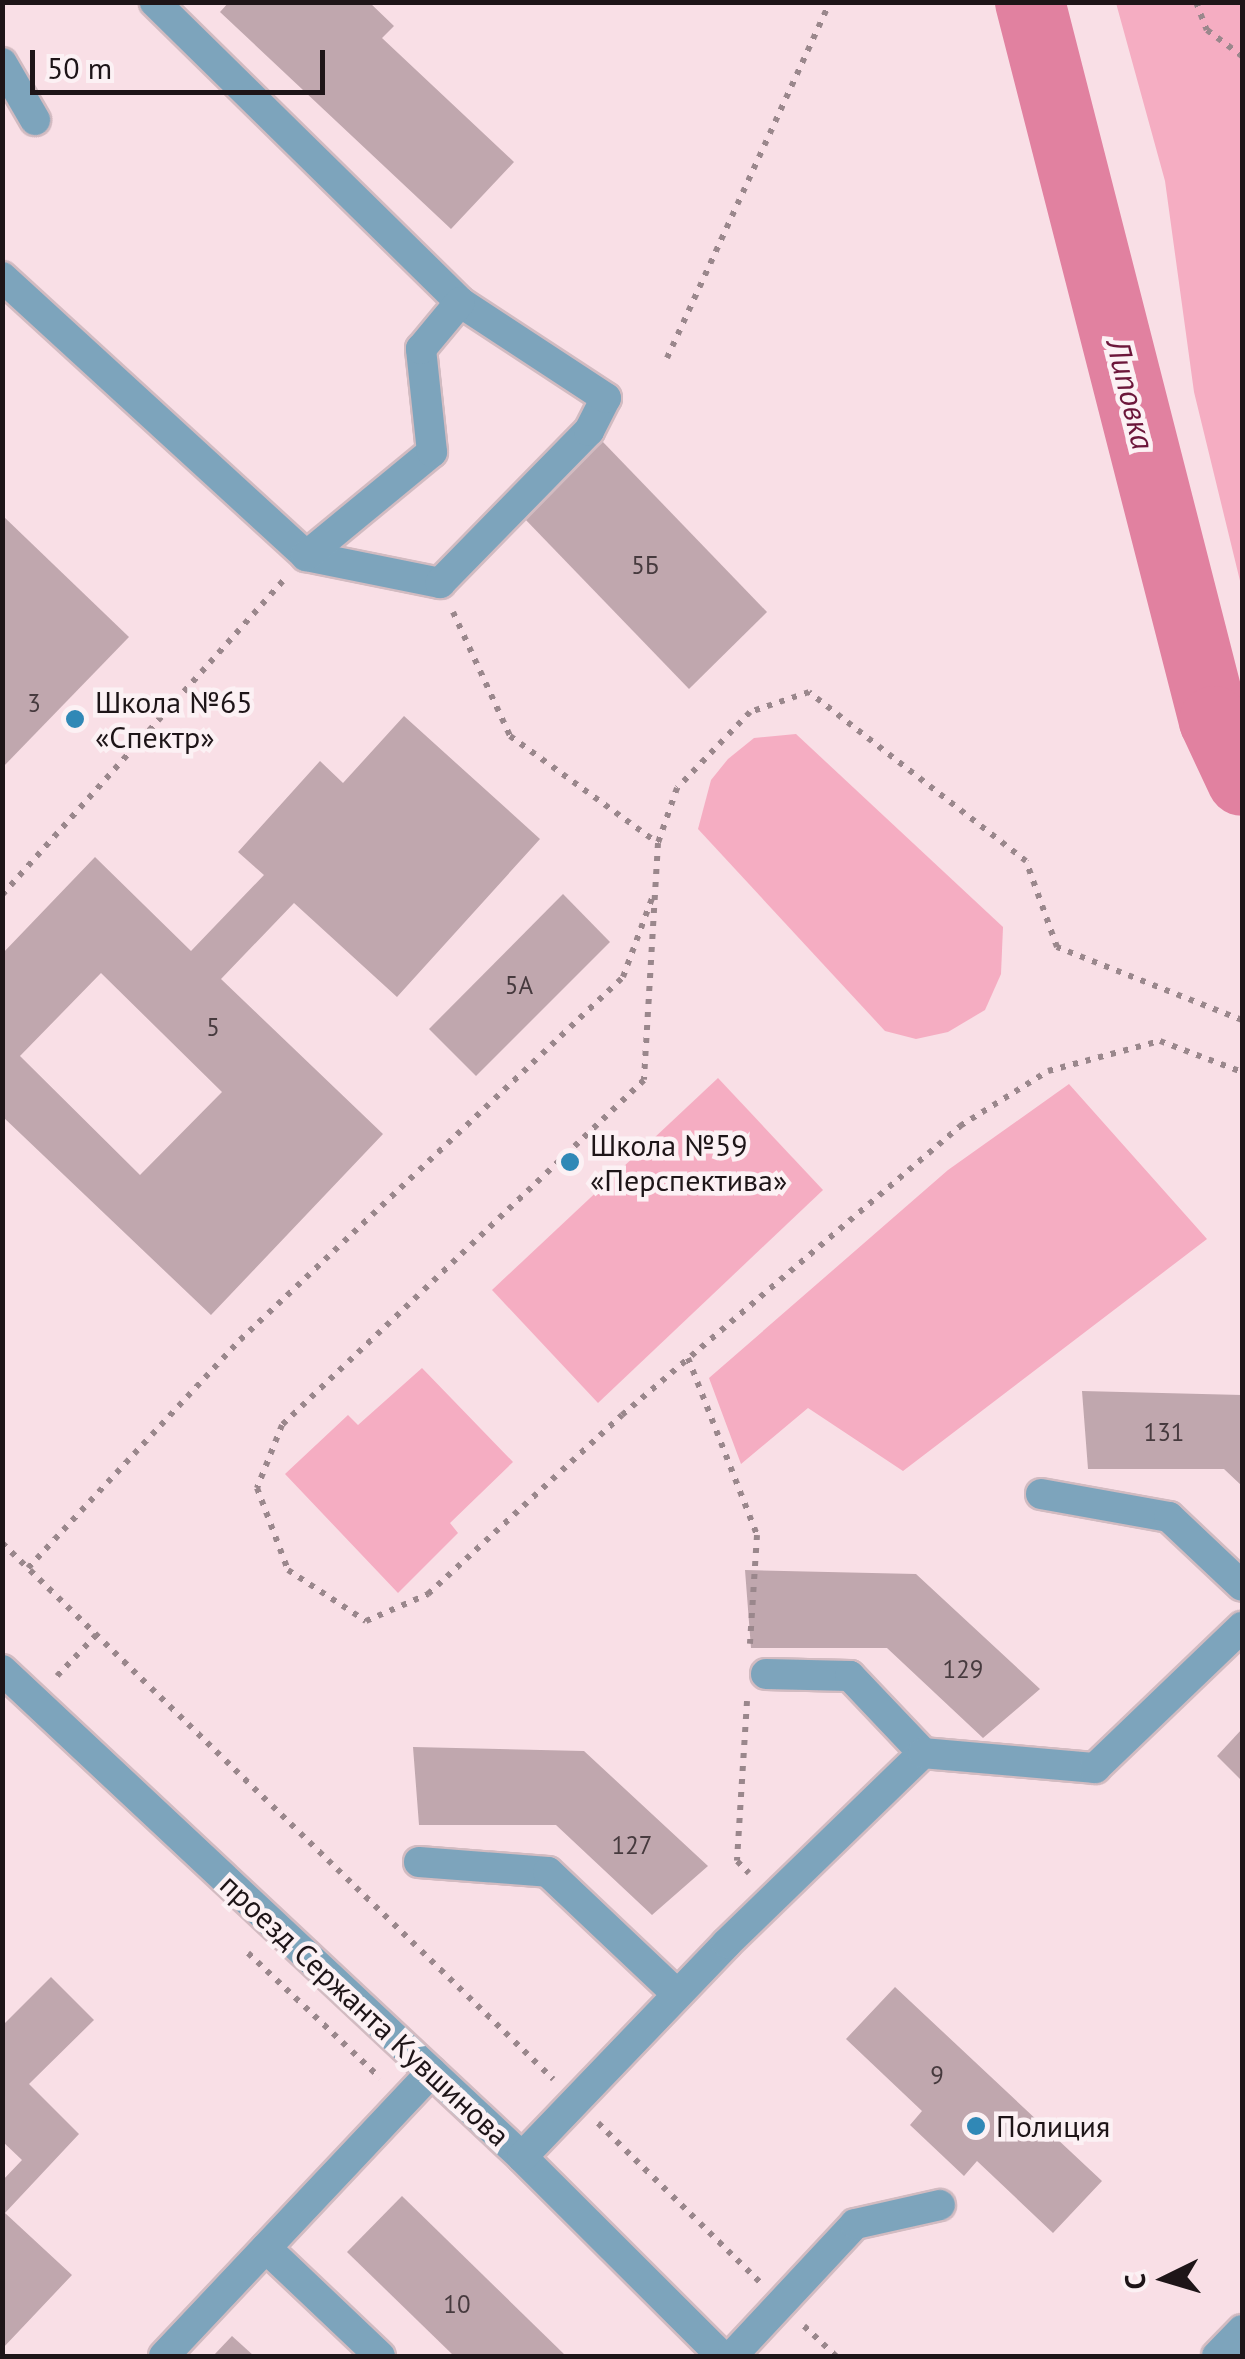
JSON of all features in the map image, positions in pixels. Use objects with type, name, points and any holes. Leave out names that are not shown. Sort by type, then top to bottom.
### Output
[{"type":"street","points":[[2,277],[306,556],[440,583],[589,431],[606,398],[460,302],[155,2]]},
{"type":"street","points":[[2,62],[35,120]]},
{"type":"street","points":[[306,556],[432,452],[420,348],[460,302]]},
{"type":"street","points":[[1041,1494],[1169,1517],[1242,1586]]},
{"type":"street","points":[[766,1674],[850,1676],[923,1753],[1096,1768],[1242,1626]]},
{"type":"street","name":"проезд Сержанта Кувшинова","points":[[2,1670],[522,2157],[722,2356]]},
{"type":"street","points":[[522,2157],[677,1994],[923,1753]]},
{"type":"street","points":[[419,1862],[548,1872],[677,1994]]},
{"type":"street","points":[[164,2356],[432,2072]]},
{"type":"street","points":[[732,2356],[855,2224],[940,2205]]},
{"type":"street","points":[[266,2248],[380,2356]]},
{"type":"street","points":[[1217,2356],[1242,2330]]},
{"type":"path","points":[[667,358],[830,2]]},
{"type":"path","points":[[1196,2],[1207,30],[1242,56]]},
{"type":"path","points":[[2,895],[306,556]]},
{"type":"path","points":[[440,583],[510,736],[658,843]]},
{"type":"path","points":[[1242,1020],[1057,946],[1026,860],[809,692],[750,712],[677,788],[658,843],[644,1080],[282,1426],[257,1488],[288,1570],[366,1621],[428,1594],[688,1358],[960,1126],[1048,1071],[1160,1042],[1242,1072]]},
{"type":"path","points":[[28,1568],[240,1340],[622,977],[655,888]]},
{"type":"path","points":[[688,1358],[732,1470]]},
{"type":"path","points":[[2,1543],[836,2356]]},
{"type":"shaded area","points":[[1116,3],[1242,3],[1242,589],[1194,392],[1165,181]]},
{"type":"shaded area","points":[[796,734],[1003,927],[1001,974],[985,1010],[948,1032],[916,1039],[885,1031],[698,829],[711,780],[728,759],[754,738]]},
{"type":"shaded area","points":[[718,1078],[823,1190],[598,1403],[492,1290]]},
{"type":"shaded area","points":[[1069,1084],[1207,1239],[903,1471],[808,1408],[741,1464],[709,1378],[948,1170]]},
{"type":"shaded area","points":[[422,1368],[513,1462],[450,1523],[458,1533],[398,1593],[285,1474],[348,1415],[358,1425]]},
{"type":"building","points":[[229,2],[369,2],[394,26],[382,38],[514,162],[451,229],[220,12]]},
{"type":"building","points":[[602,441],[767,612],[689,689],[523,517]]},
{"type":"building","points":[[2,515],[129,637],[2,768]]},
{"type":"building","points":[[404,716],[540,839],[397,997],[294,903],[221,979],[383,1134],[211,1315],[2,1116],[2,954],[95,857],[191,951],[264,875],[238,852],[320,761],[343,783]],"holes":[[[101,973],[222,1092],[140,1175],[20,1056]]]},
{"type":"building","points":[[563,894],[610,942],[476,1076],[429,1029]]},
{"type":"building","points":[[1082,1391],[1242,1395],[1242,1486],[1224,1469],[1088,1469]]},
{"type":"building","points":[[745,1570],[916,1574],[1040,1689],[983,1738],[887,1648],[751,1648]]},
{"type":"building","points":[[1242,1729],[1242,1781],[1217,1756]]},
{"type":"building","points":[[413,1747],[584,1751],[708,1866],[652,1915],[556,1825],[419,1825]]},
{"type":"building","points":[[51,1977],[94,2020],[29,2084],[79,2134],[5,2213],[72,2275],[2,2349],[2,2181],[22,2160],[2,2141],[2,2026]]},
{"type":"building","points":[[895,1987],[1102,2181],[1053,2233],[977,2161],[964,2176],[910,2125],[922,2111],[846,2039]]},
{"type":"building","points":[[402,2196],[566,2356],[454,2356],[347,2252]]},
{"type":"building","points":[[232,2336],[254,2356],[213,2356]]},
{"type":"waterway","name":"Липовка","points":[[1030,2],[1214,721],[1242,781]]},
{"type":"place","name":"Школа №65 «Спектр»","points":[[75,719]]},
{"type":"place","name":"Школа №59 «Перспектива»","points":[[570,1162]]},
{"type":"place","name":"Полиция","points":[[976,2126]]}]
